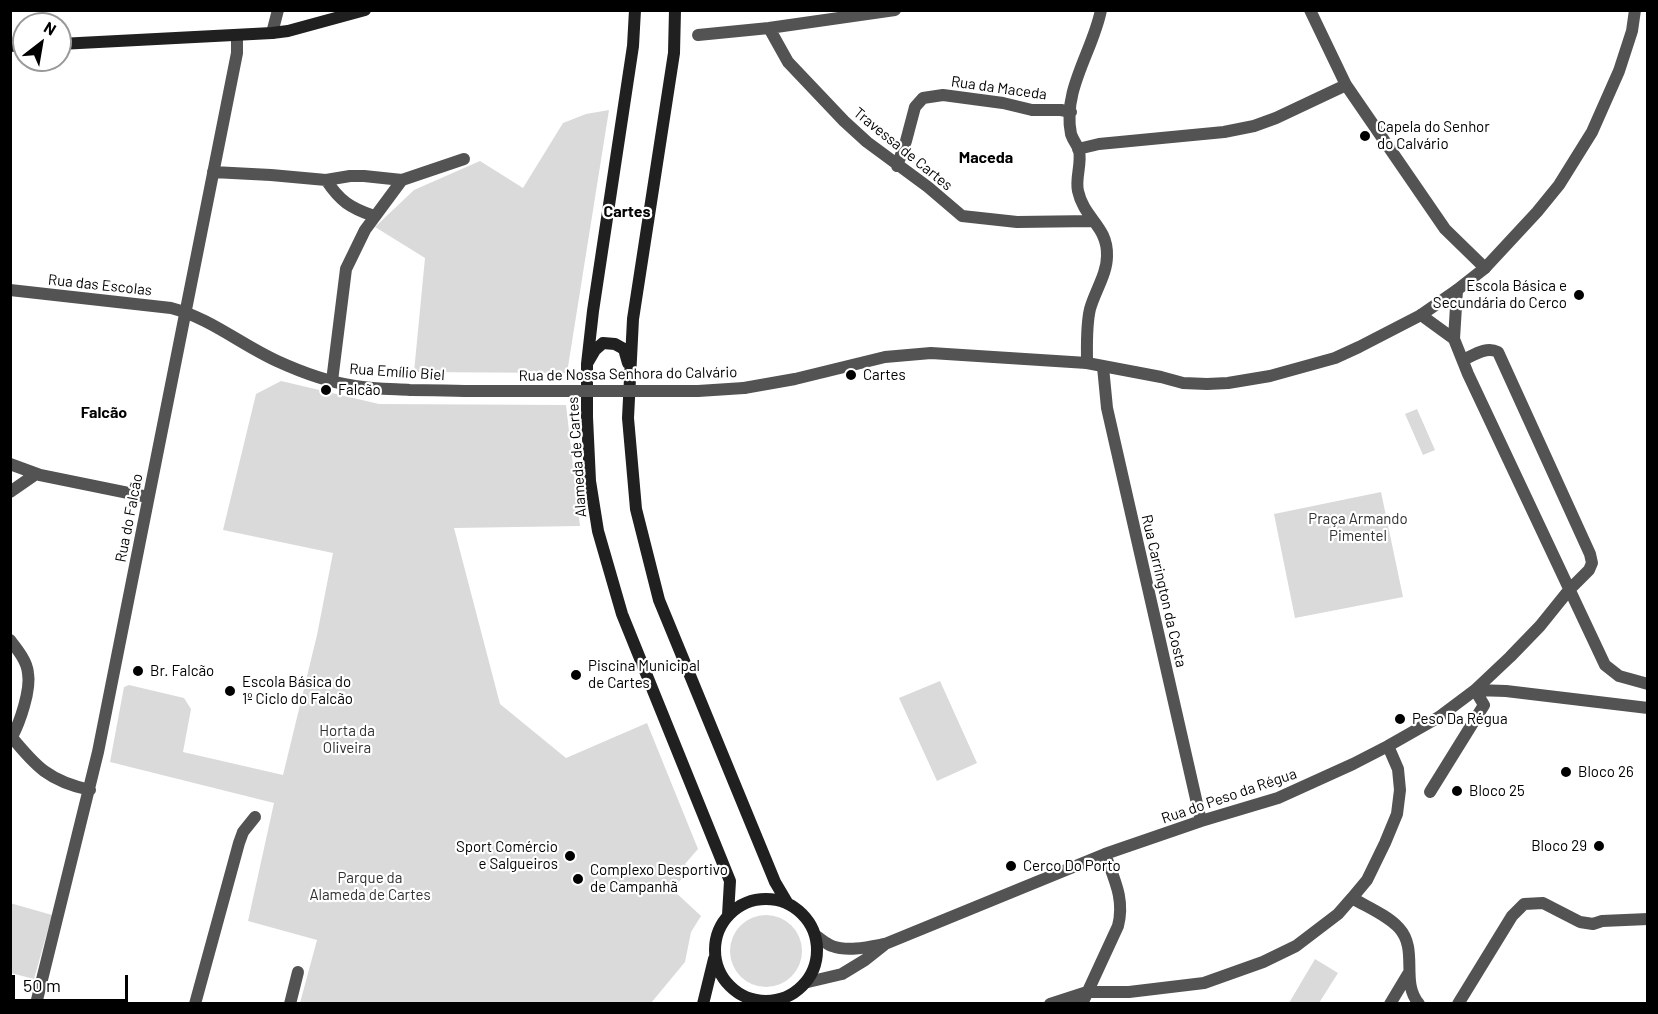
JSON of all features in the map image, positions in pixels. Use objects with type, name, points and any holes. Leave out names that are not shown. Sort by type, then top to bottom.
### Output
[{"type":"main road","points":[[72,43],[272,33],[288,31],[364,10]]},
{"type":"main road","name":"Alameda de Cartes","points":[[634,10],[633,46],[587,364],[590,481],[598,531],[622,614],[730,881],[728,915]]},
{"type":"main road","points":[[675,10],[674,53],[635,301],[628,418],[636,509],[659,600],[775,882],[788,904]]},
{"type":"main road","points":[[587,364],[595,350],[603,343],[615,344],[624,349],[630,370]]},
{"type":"main road","points":[[703,1004],[720,927],[728,915],[741,905],[756,900],[772,899],[788,904],[810,923],[816,936],[818,952],[815,968],[808,982],[787,998],[774,1002],[759,1002],[743,996],[729,986],[719,972],[715,955]]},
{"type":"street","points":[[272,33],[278,10]]},
{"type":"street","points":[[698,35],[770,28],[895,10]]},
{"type":"street","points":[[1087,363],[1089,315],[1107,263],[1107,255],[1102,231],[1085,210],[1078,194],[1080,165],[1078,148],[1071,133],[1071,112],[1077,76],[1101,10]]},
{"type":"street","points":[[1310,10],[1346,85],[1445,229],[1485,268]]},
{"type":"street","name":"Rua de Nossa Senhora do Calvário","points":[[478,391],[698,392],[744,388],[795,379],[885,357],[931,353],[1087,363],[1161,376],[1183,383],[1207,384],[1270,376],[1335,358],[1421,315],[1457,290],[1485,268],[1537,212],[1559,185],[1592,132],[1619,71],[1632,31],[1635,10]]},
{"type":"street","name":"Travessa de Cartes","points":[[770,28],[788,62],[844,121],[867,142],[928,187],[962,216],[1017,222],[1093,221]]},
{"type":"street","name":"Rua do Falcão","points":[[36,1004],[90,790],[237,53],[237,36]]},
{"type":"street","points":[[1078,148],[1224,132],[1254,126],[1346,85]]},
{"type":"street","name":"Rua da Maceda","points":[[897,166],[915,107],[923,98],[944,95],[1003,103],[1032,110],[1071,112]]},
{"type":"street","points":[[213,172],[326,180],[364,176],[402,180],[464,159]]},
{"type":"street","points":[[326,180],[335,194],[355,209],[374,216]]},
{"type":"street","points":[[332,381],[346,269],[364,230],[402,180]]},
{"type":"street","name":"Rua das Escolas","points":[[10,290],[185,311]]},
{"type":"street","points":[[1457,290],[1454,339],[1605,665],[1619,676],[1647,684]]},
{"type":"street","name":"Rua Emílio Biel","points":[[185,311],[206,320],[277,361],[332,381],[379,389],[478,391]]},
{"type":"street","points":[[1421,315],[1454,339]]},
{"type":"street","name":"Rua do Peso da Régua","points":[[816,936],[832,946],[845,948],[885,944],[1105,854],[1201,821],[1278,798],[1388,746],[1439,717],[1475,690],[1540,626],[1569,590],[1589,570],[1592,563],[1590,554],[1498,352],[1487,349],[1463,360]]},
{"type":"street","name":"Rua Carrington da Costa","points":[[1103,367],[1107,408],[1201,821]]},
{"type":"street","points":[[10,464],[36,474],[148,497]]},
{"type":"street","points":[[10,492],[36,474]]},
{"type":"street","points":[[10,640],[21,656],[28,673],[22,716],[11,736],[25,753],[56,780],[90,790]]},
{"type":"street","points":[[1475,690],[1506,691],[1647,708]]},
{"type":"street","points":[[1430,792],[1484,705],[1475,690]]},
{"type":"street","points":[[1050,1004],[1087,992],[1129,992],[1204,983],[1296,946],[1338,914],[1367,880],[1397,814],[1400,790],[1398,768],[1388,746]]},
{"type":"street","points":[[195,1004],[238,843],[243,832],[255,817]]},
{"type":"street","points":[[1082,1004],[1118,926],[1120,916],[1121,904],[1105,854]]},
{"type":"street","points":[[1352,898],[1392,921],[1401,929],[1408,942],[1410,960],[1408,974],[1414,998],[1419,1004]]},
{"type":"street","points":[[1458,1004],[1512,916],[1524,904],[1543,903],[1580,922],[1593,924],[1602,921],[1647,919]]},
{"type":"street","name":"Rua do Peso da Régua","points":[[808,982],[842,974],[885,944]]},
{"type":"street","points":[[290,1004],[298,972]]},
{"type":"street","points":[[1390,1004],[1408,974]]},
{"type":"green space","points":[[609,110],[567,373],[414,372],[425,258],[375,227],[414,190],[480,161],[523,188],[563,123],[586,114]]},
{"type":"green space","points":[[281,381],[379,404],[566,405],[580,526],[454,528],[500,704],[566,758],[647,723],[698,849],[685,864],[691,869],[672,889],[701,916],[691,932],[685,962],[651,1003],[300,1003],[317,940],[248,921],[274,803],[110,762],[124,687],[129,685],[184,698],[191,709],[183,752],[283,775],[317,635],[333,553],[223,530],[256,394]]},
{"type":"green space","points":[[1417,409],[1435,450],[1423,455],[1405,414]]},
{"type":"green space","name":"Praça Armando Pimentel","points":[[1381,492],[1403,597],[1295,618],[1274,514]]},
{"type":"green space","points":[[940,681],[977,763],[937,781],[899,698]]},
{"type":"green space","points":[[10,903],[52,915],[34,979],[11,973]]},
{"type":"green space","points":[[766,915],[786,921],[796,931],[802,951],[796,971],[786,981],[766,987],[746,981],[736,971],[730,951],[736,931],[746,921]]},
{"type":"green space","points":[[1315,959],[1338,973],[1319,1003],[1289,1003]]},
{"type":"place","name":"Capela do Senhor do Calvário","points":[[1365,136]]},
{"type":"place","name":"Escola Básica e Secundária do Cerco","points":[[1579,295]]},
{"type":"place","name":"Cartes","points":[[851,375]]},
{"type":"place","name":"Falcão","points":[[326,390]]},
{"type":"place","name":"Br. Falcão","points":[[138,671]]},
{"type":"place","name":"Piscina Municipal de Cartes","points":[[576,675]]},
{"type":"place","name":"Escola Básica do 1º Ciclo do Falcão","points":[[230,691]]},
{"type":"place","name":"Peso Da Régua","points":[[1400,719]]},
{"type":"place","name":"Bloco 26","points":[[1566,772]]},
{"type":"place","name":"Bloco 25","points":[[1457,791]]},
{"type":"place","name":"Bloco 29","points":[[1599,846]]},
{"type":"place","name":"Sport Comércio e Salgueiros","points":[[570,856]]},
{"type":"place","name":"Cerco Do Porto","points":[[1011,866]]},
{"type":"place","name":"Complexo Desportivo de Campanhã","points":[[578,879]]},
{"type":"district","name":"Maceda","points":[[986,158]]},
{"type":"district","name":"Cartes","points":[[627,212]]},
{"type":"district","name":"Falcão","points":[[104,413]]},
{"type":"park label","name":"Horta da Oliveira","points":[[347,740]]},
{"type":"park label","name":"Parque da Alameda de Cartes","points":[[370,886]]}]
